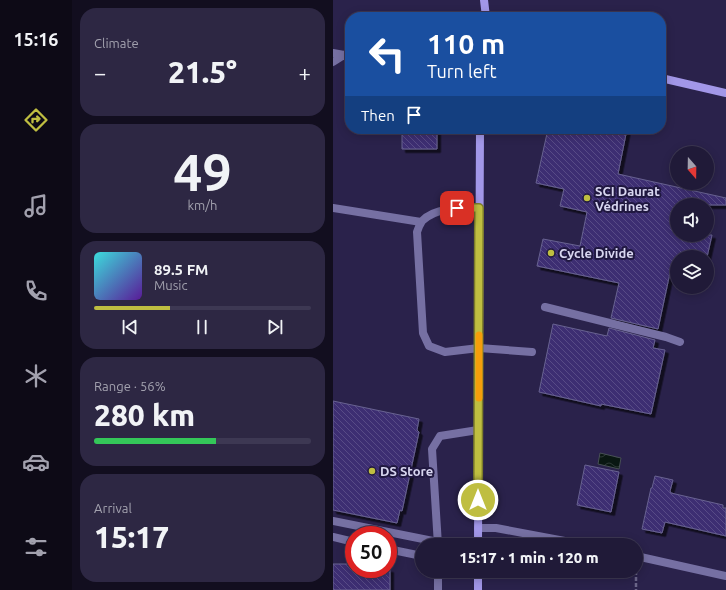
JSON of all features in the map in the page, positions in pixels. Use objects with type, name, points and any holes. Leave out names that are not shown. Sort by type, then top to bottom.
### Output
[{"type":"main road","points":[[484,0],[485,12]]},
{"type":"main road","points":[[666,79],[726,92]]},
{"type":"main road","points":[[478,538],[480,134]]},
{"type":"main road","points":[[478,578],[478,590]]},
{"type":"street","points":[[333,53],[345,57]]},
{"type":"street","points":[[333,62],[345,59]]},
{"type":"street","points":[[333,208],[421,222]]},
{"type":"street","points":[[479,208],[457,208],[432,213],[421,222],[417,232],[423,333],[429,346],[445,352],[479,348],[531,352]]},
{"type":"street","points":[[545,307],[666,337],[679,342]]},
{"type":"street","points":[[438,538],[432,449],[440,436],[478,430]]},
{"type":"street","points":[[333,521],[415,539]]},
{"type":"street","points":[[478,528],[496,528],[549,538]]},
{"type":"street","points":[[333,537],[345,540]]},
{"type":"street","points":[[397,551],[415,555]]},
{"type":"street","points":[[643,558],[726,576]]},
{"type":"street","points":[[438,578],[438,590]]},
{"type":"path","points":[[636,578],[636,590]]},
{"type":"water","points":[[600,453],[621,458],[619,469],[598,464]]},
{"type":"building","points":[[402,134],[437,134],[437,149],[402,149]]},
{"type":"building","points":[[547,134],[626,134],[618,174],[670,186],[670,190],[690,190],[726,198],[726,205],[714,205],[714,198],[670,198],[670,242],[710,242],[709,250],[670,250],[670,273],[658,329],[611,318],[619,283],[537,266],[543,239],[580,246],[587,212],[560,206],[564,189],[536,183]]},
{"type":"building","points":[[553,324],[607,336],[609,328],[655,340],[653,348],[665,350],[651,414],[601,404],[601,406],[539,392]]},
{"type":"building","name":"DS Store","points":[[333,401],[419,419],[417,430],[419,432],[402,511],[400,510],[397,523],[333,510]]},
{"type":"building","points":[[585,465],[619,472],[611,512],[577,505]]},
{"type":"building","points":[[655,476],[673,480],[670,491],[671,493],[723,505],[723,508],[726,508],[726,536],[665,522],[662,533],[642,529]]},
{"type":"building","points":[[333,564],[345,564],[345,578],[390,578],[390,590],[333,590]]},
{"type":"slow traffic","points":[[479,335],[479,398]]},
{"type":"place","name":"SCI Daurat Védrines","points":[[587,198]]},
{"type":"place","name":"Cycle Divide","points":[[551,253]]},
{"type":"place","name":"DS Store","points":[[372,471]]},
{"type":"route","points":[[457,208],[479,208],[478,500]]}]
